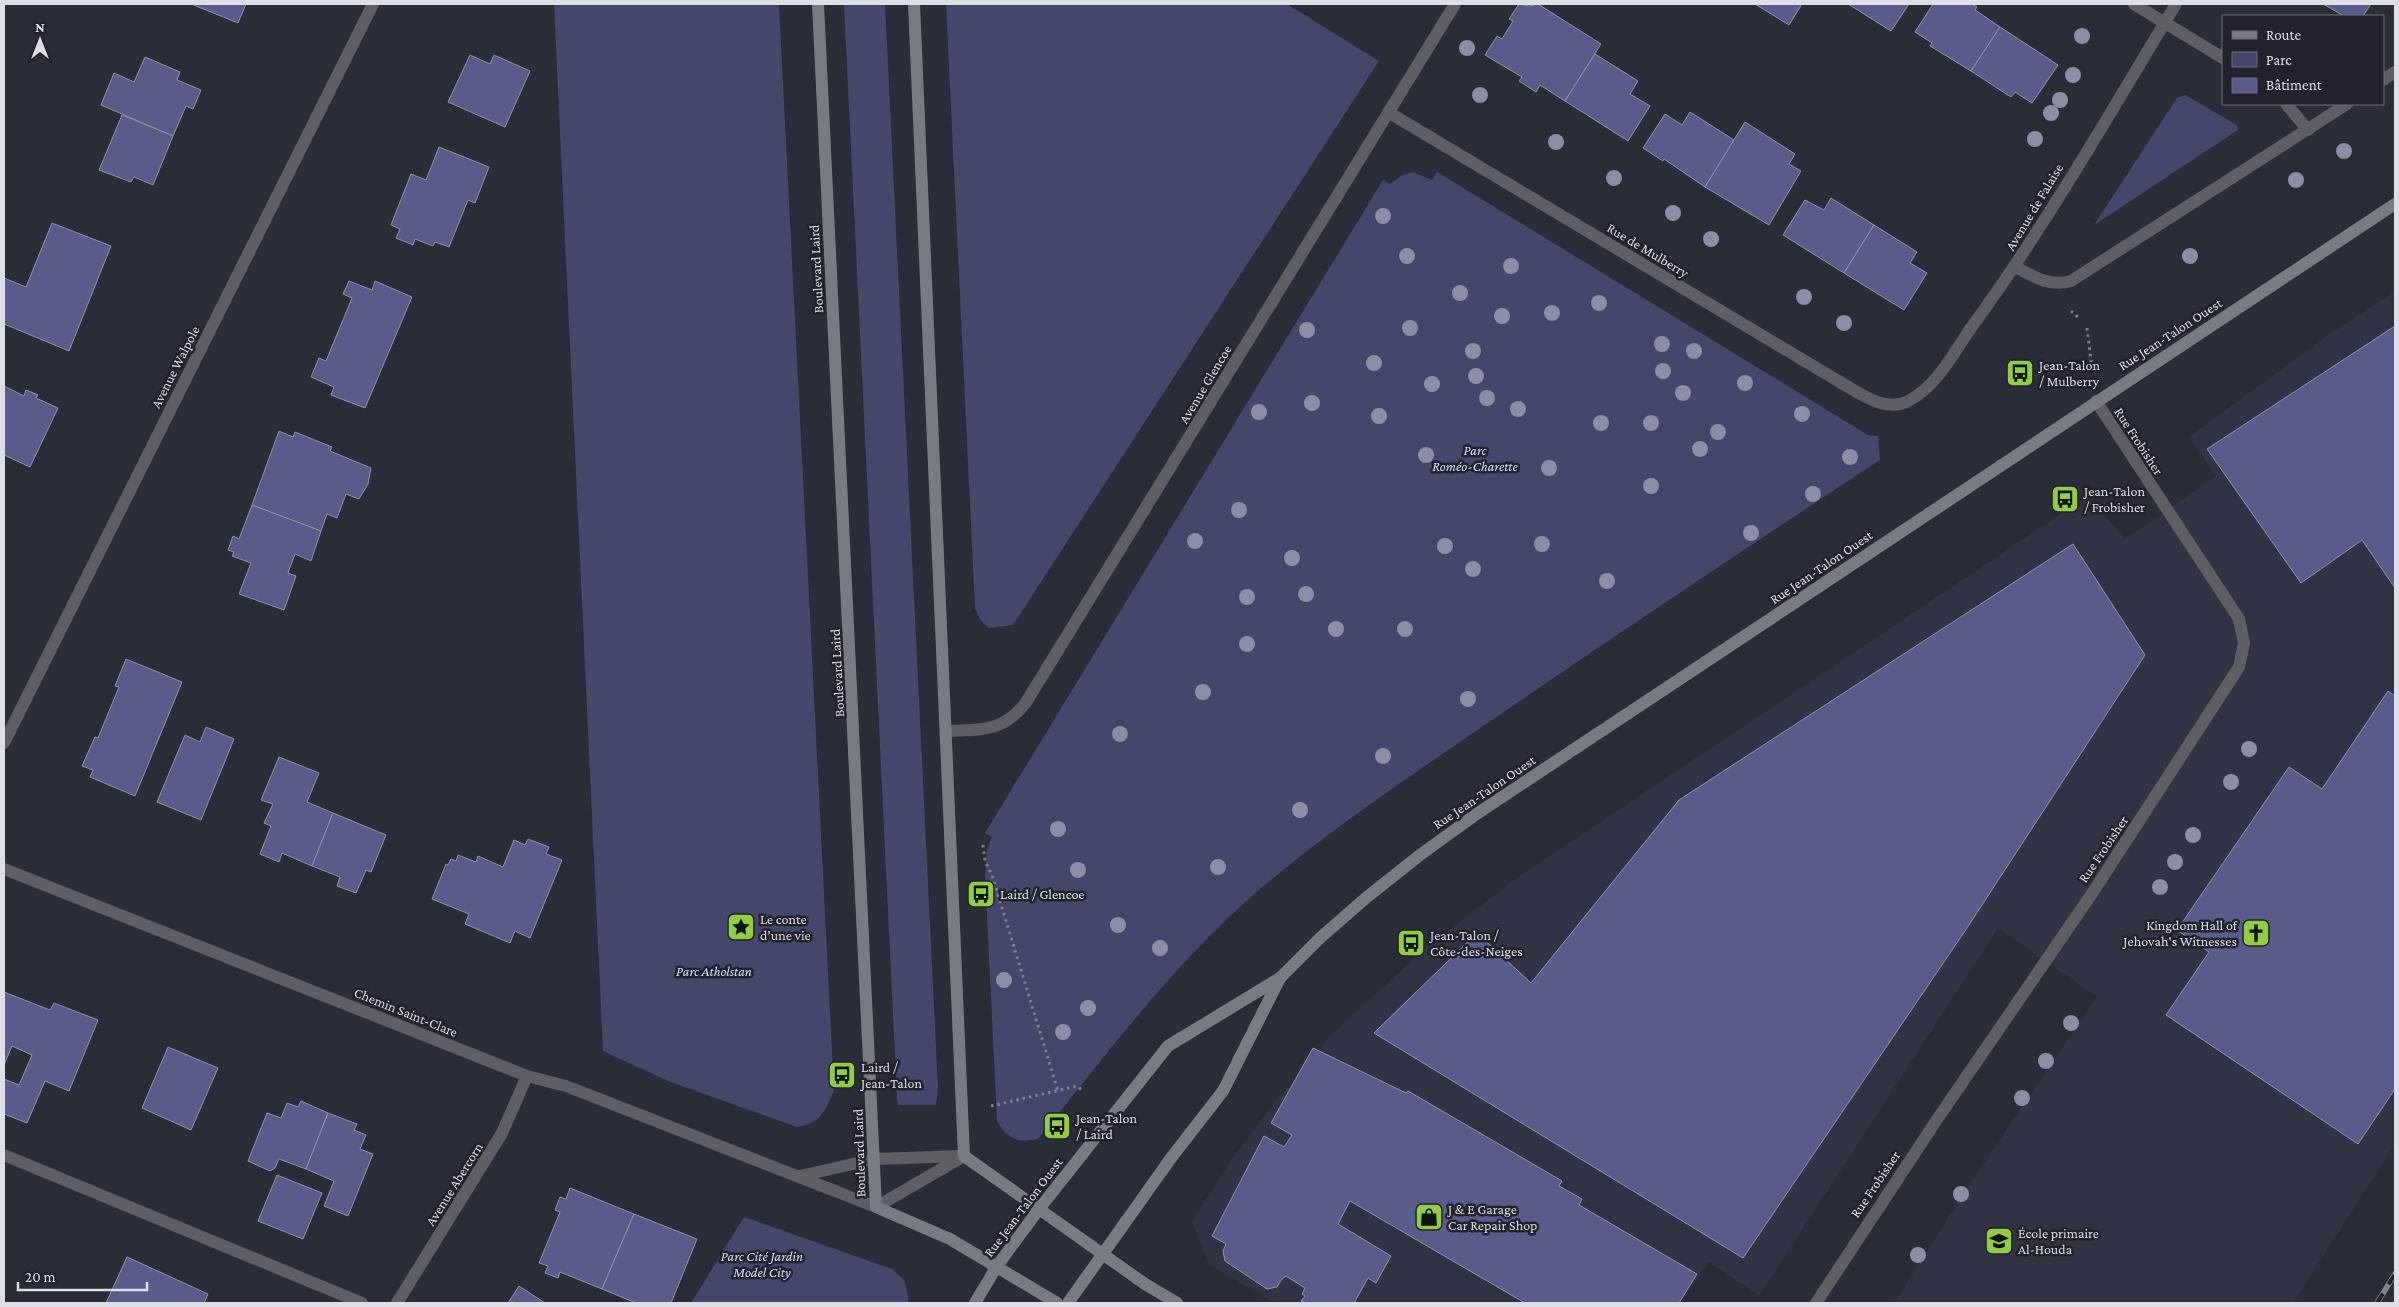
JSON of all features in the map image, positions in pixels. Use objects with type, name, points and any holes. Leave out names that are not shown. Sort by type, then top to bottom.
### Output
[{"type":"street","name":"Avenue Walpole","points":[[4,743],[373,4]]},
{"type":"street","name":"Boulevard Laird","points":[[818,4],[876,1207],[950,1239],[1057,1303]]},
{"type":"street","points":[[914,4],[964,1156]]},
{"type":"street","name":"Avenue Glencoe","points":[[946,731],[977,730],[1000,725],[1010,720],[1025,704],[1455,4]]},
{"type":"street","points":[[2134,4],[2222,57]]},
{"type":"street","name":"Avenue de Falaise","points":[[1895,406],[1908,401],[1931,383],[2016,267],[2176,4]]},
{"type":"street","points":[[2384,79],[2395,72]]},
{"type":"street","points":[[2287,105],[2308,130]]},
{"type":"street","points":[[2016,267],[2047,282],[2063,283],[2071,281],[2346,105]]},
{"type":"street","name":"Rue de Mulberry","points":[[1388,112],[1850,388],[1873,401],[1895,406]]},
{"type":"street","name":"Rue Jean-Talon Ouest","points":[[975,1303],[997,1266],[1039,1209],[1168,1046],[1280,978],[1320,938],[1367,898],[1454,830],[2096,401],[2395,204]]},
{"type":"street","name":"Rue Frobisher","points":[[1816,1303],[1942,1112],[2092,892],[2239,667],[2244,643],[2239,619],[2096,401]]},
{"type":"street","name":"Chemin Saint-Clare","points":[[4,869],[527,1076],[566,1086],[876,1207]]},
{"type":"street","name":"Rue Jean-Talon Ouest","points":[[1068,1303],[1223,1090],[1280,978]]},
{"type":"street","name":"Avenue Abercorn","points":[[398,1303],[502,1134],[527,1076]]},
{"type":"street","points":[[4,1155],[362,1303]]},
{"type":"street","points":[[876,1207],[964,1156]]},
{"type":"street","points":[[800,1176],[875,1159],[964,1156],[1103,1254],[1177,1303]]},
{"type":"path","points":[[2087,328],[2096,401]]},
{"type":"path","points":[[983,845],[986,861],[992,875],[1058,1090]]},
{"type":"path","points":[[990,1106],[1077,1086],[1084,1092]]},
{"type":"shaded area","points":[[2395,291],[2395,1144],[2293,1303],[1894,1303],[1973,1179],[2097,997],[1998,928],[1759,1296],[1709,1262],[1681,1303],[1275,1303],[1208,1264],[1192,1221],[1232,1159],[1276,1101],[1333,1033],[1429,945],[1518,877],[2088,496],[2125,539],[2216,476],[2189,437],[2325,337]]},
{"type":"green space","name":"Parc Atholstan","points":[[554,4],[779,4],[834,1091],[828,1104],[817,1119],[797,1127],[668,1081],[603,1051]]},
{"type":"green space","points":[[844,4],[885,4],[938,1088],[936,1105],[898,1105],[897,1097]]},
{"type":"green space","points":[[946,4],[1287,4],[1379,61],[1013,625],[989,628],[980,619],[975,608]]},
{"type":"green space","points":[[2185,95],[2237,125],[2238,130],[2094,225],[2177,98]]},
{"type":"green space","name":"Parc Roméo-Charette","points":[[1413,172],[1432,180],[1437,172],[1868,435],[1878,436],[1880,460],[1445,752],[1320,841],[1260,889],[1200,946],[1117,1040],[1039,1138],[1026,1141],[1009,1136],[997,1121],[985,875],[987,849],[992,837],[985,833],[1383,180],[1390,184],[1402,175]]},
{"type":"green space","name":"Parc Cité Jardin Model City","points":[[744,1217],[892,1269],[905,1281],[909,1303],[691,1303]]},
{"type":"building","points":[[191,4],[246,4],[238,23]]},
{"type":"building","points":[[1519,4],[1529,6],[1538,4],[1601,44],[1565,101],[1540,85],[1536,92],[1519,81],[1522,77],[1485,55],[1497,36],[1502,39],[1513,21],[1509,19]]},
{"type":"building","points":[[1755,4],[1802,4],[1789,25]]},
{"type":"building","points":[[1848,4],[1909,4],[1891,31]]},
{"type":"building","points":[[1933,4],[1972,4],[1977,7],[1975,10],[2000,27],[1971,71],[1930,46],[1932,43],[1915,32]]},
{"type":"building","points":[[2323,4],[2371,4],[2364,15],[2342,15]]},
{"type":"building","points":[[2000,27],[2058,65],[2032,103],[2015,92],[2011,97],[1971,71]]},
{"type":"building","points":[[1595,54],[1638,81],[1630,94],[1650,106],[1628,141],[1565,101]]},
{"type":"building","points":[[470,55],[490,64],[494,55],[530,71],[505,127],[448,102]]},
{"type":"building","points":[[145,57],[180,72],[177,80],[201,90],[193,109],[186,106],[173,136],[101,105],[114,73],[134,82]]},
{"type":"building","points":[[1690,112],[1734,140],[1705,187],[1664,159],[1663,161],[1643,148],[1665,114],[1682,125]]},
{"type":"building","points":[[122,115],[173,136],[153,185],[134,177],[131,182],[99,170]]},
{"type":"building","points":[[1745,122],[1795,154],[1789,164],[1801,171],[1769,225],[1705,187]]},
{"type":"building","points":[[439,147],[489,167],[475,203],[468,200],[449,247],[435,242],[433,246],[415,239],[413,245],[396,238],[400,229],[391,225],[411,174],[426,180]]},
{"type":"building","points":[[1831,198],[1874,225],[1844,273],[1783,235],[1805,200],[1824,210]]},
{"type":"building","points":[[52,223],[111,246],[69,351],[4,324],[4,278],[26,287]]},
{"type":"building","points":[[1874,225],[1917,252],[1910,263],[1927,273],[1904,310],[1844,273]]},
{"type":"building","points":[[349,281],[372,290],[375,281],[412,297],[365,408],[331,395],[334,387],[311,377],[319,358],[326,361],[352,298],[343,294]]},
{"type":"building","points":[[2395,326],[2395,588],[2362,540],[2301,583],[2207,449]]},
{"type":"building","points":[[4,386],[24,396],[26,390],[38,395],[36,398],[58,408],[30,467],[4,455]]},
{"type":"building","points":[[279,431],[293,437],[295,432],[332,447],[330,451],[371,468],[368,484],[359,499],[346,494],[337,518],[327,514],[321,531],[252,505]]},
{"type":"building","points":[[252,505],[321,531],[311,561],[295,554],[288,573],[296,576],[284,610],[239,594],[251,563],[232,556],[234,552],[228,550],[233,536],[239,539]]},
{"type":"building","points":[[2073,544],[2145,655],[1967,928],[1743,1258],[1374,1033],[1477,933],[1531,983],[1679,800]]},
{"type":"building","points":[[126,659],[182,682],[135,796],[90,777],[93,770],[82,766],[95,737],[98,738],[119,687],[115,686]]},
{"type":"building","points":[[2388,691],[2395,696],[2395,1089],[2358,1144],[2166,1015],[2209,952],[2177,930],[2289,767],[2322,789]]},
{"type":"building","points":[[206,727],[234,739],[201,820],[157,802],[185,735],[200,742]]},
{"type":"building","points":[[279,757],[319,773],[307,802],[333,813],[312,866],[282,853],[279,862],[260,854],[271,826],[264,823],[273,804],[261,800]]},
{"type":"building","points":[[333,813],[386,835],[371,872],[366,870],[356,893],[337,886],[340,877],[312,866]]},
{"type":"building","points":[[528,839],[549,847],[546,854],[562,860],[530,938],[515,931],[510,943],[465,924],[469,914],[432,899],[446,864],[448,865],[451,859],[456,861],[458,855],[476,862],[478,856],[503,867],[514,840],[525,845]]},
{"type":"building","points":[[4,992],[50,1010],[54,1003],[98,1020],[69,1091],[45,1081],[27,1123],[4,1114],[4,1079],[19,1085],[32,1055],[12,1046],[4,1065]]},
{"type":"building","points":[[168,1047],[218,1068],[191,1130],[142,1108]]},
{"type":"building","points":[[1313,1048],[1406,1093],[1408,1091],[1562,1181],[1559,1186],[1582,1199],[1579,1205],[1697,1274],[1679,1303],[1525,1303],[1350,1201],[1338,1224],[1391,1256],[1376,1283],[1368,1278],[1354,1303],[1304,1303],[1301,1301],[1305,1296],[1302,1294],[1305,1288],[1286,1276],[1277,1287],[1267,1289],[1225,1261],[1223,1251],[1226,1244],[1212,1236],[1264,1136],[1284,1147],[1292,1135],[1271,1123]]},
{"type":"building","points":[[301,1101],[328,1113],[306,1169],[279,1159],[275,1168],[270,1171],[248,1161],[267,1113],[281,1118],[287,1103],[298,1107]]},
{"type":"building","points":[[328,1113],[357,1124],[354,1130],[366,1135],[360,1149],[373,1154],[348,1216],[324,1206],[334,1181],[306,1169]]},
{"type":"building","points":[[277,1175],[322,1193],[303,1239],[258,1221]]},
{"type":"building","points":[[570,1188],[634,1214],[602,1289],[560,1272],[558,1278],[545,1273],[548,1266],[539,1263],[560,1212],[555,1210],[560,1197],[566,1199]]},
{"type":"building","points":[[634,1214],[697,1239],[671,1303],[636,1303],[602,1289]]},
{"type":"building","points":[[127,1257],[208,1294],[204,1303],[106,1303]]},
{"type":"building","points":[[519,1286],[545,1303],[508,1303]]},
{"type":"railway","points":[[2377,1303],[2395,1274]]},
{"type":"place","name":"Jean-Talon / Mulberry","points":[[2020,373]]},
{"type":"place","name":"Jean-Talon / Frobisher","points":[[2065,499]]},
{"type":"place","name":"Laird / Glencoe","points":[[981,894]]},
{"type":"place","name":"Le conte d’une vie","points":[[741,927]]},
{"type":"place","name":"Kingdom Hall of Jehovah's Witnesses","points":[[2256,933]]},
{"type":"place","name":"Jean-Talon / Côte-des-Neiges","points":[[1411,943]]},
{"type":"place","name":"Laird / Jean-Talon","points":[[842,1075]]},
{"type":"place","name":"Jean-Talon / Laird","points":[[1057,1126]]},
{"type":"place","name":"J & E Garage Car Repair Shop","points":[[1429,1217]]},
{"type":"place","name":"École primaire Al-Houda","points":[[1999,1241]]}]
